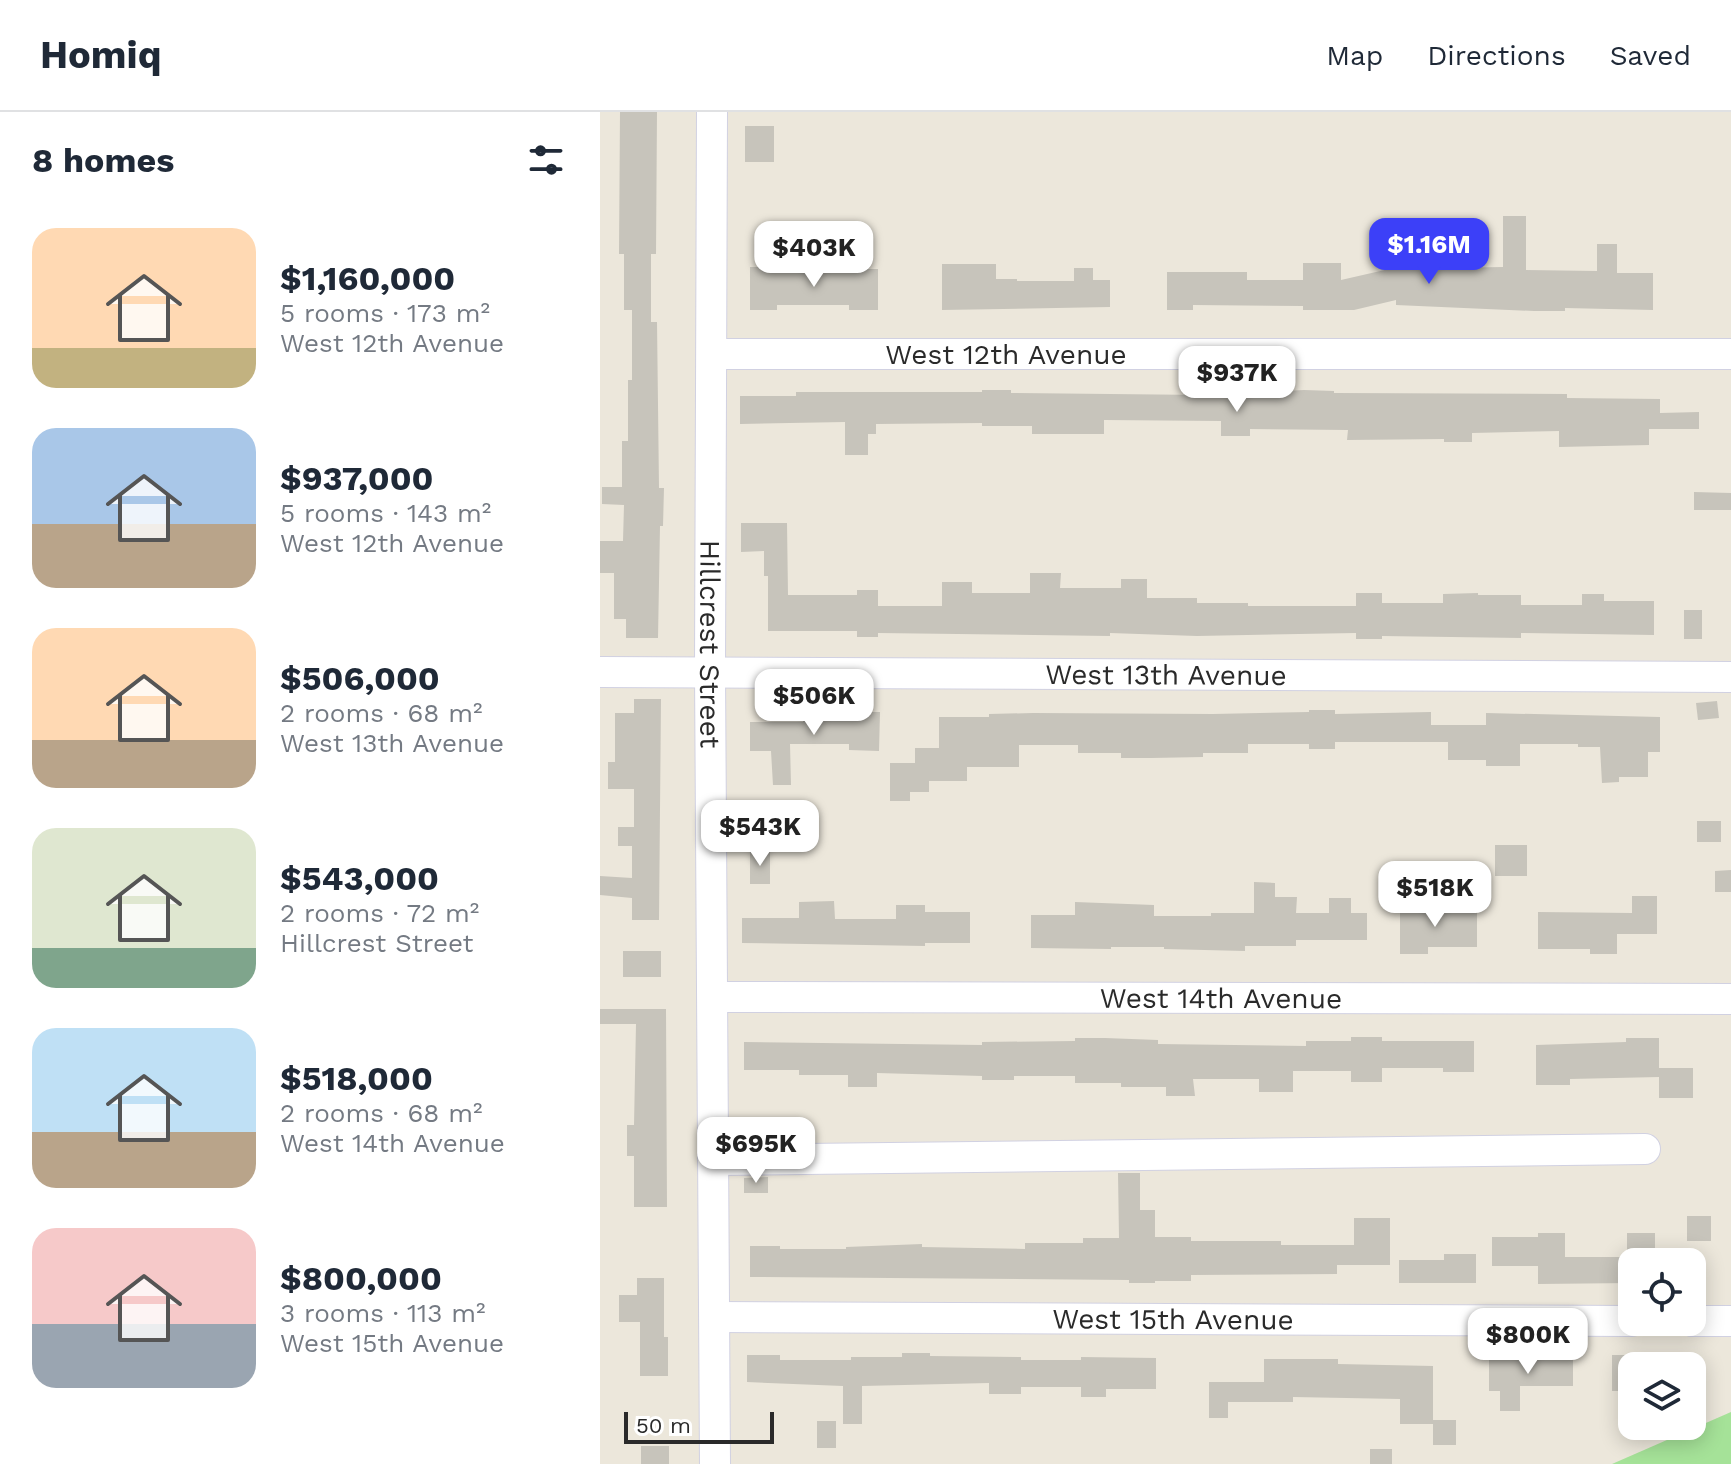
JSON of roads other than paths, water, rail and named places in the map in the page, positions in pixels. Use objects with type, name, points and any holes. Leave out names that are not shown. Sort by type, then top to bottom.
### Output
[{"type":"street","name":"Hillcrest Street","points":[[712,112],[710,671],[715,1464]]},
{"type":"street","name":"West 12th Avenue","points":[[712,354],[1731,354]]},
{"type":"street","name":"West 13th Avenue","points":[[600,672],[1731,677]]},
{"type":"street","name":"West 14th Avenue","points":[[713,997],[1731,999]]},
{"type":"street","points":[[714,1160],[1645,1149]]},
{"type":"street","name":"West 15th Avenue","points":[[715,1317],[1618,1321]]},
{"type":"street","points":[[1706,1321],[1731,1321]]}]
